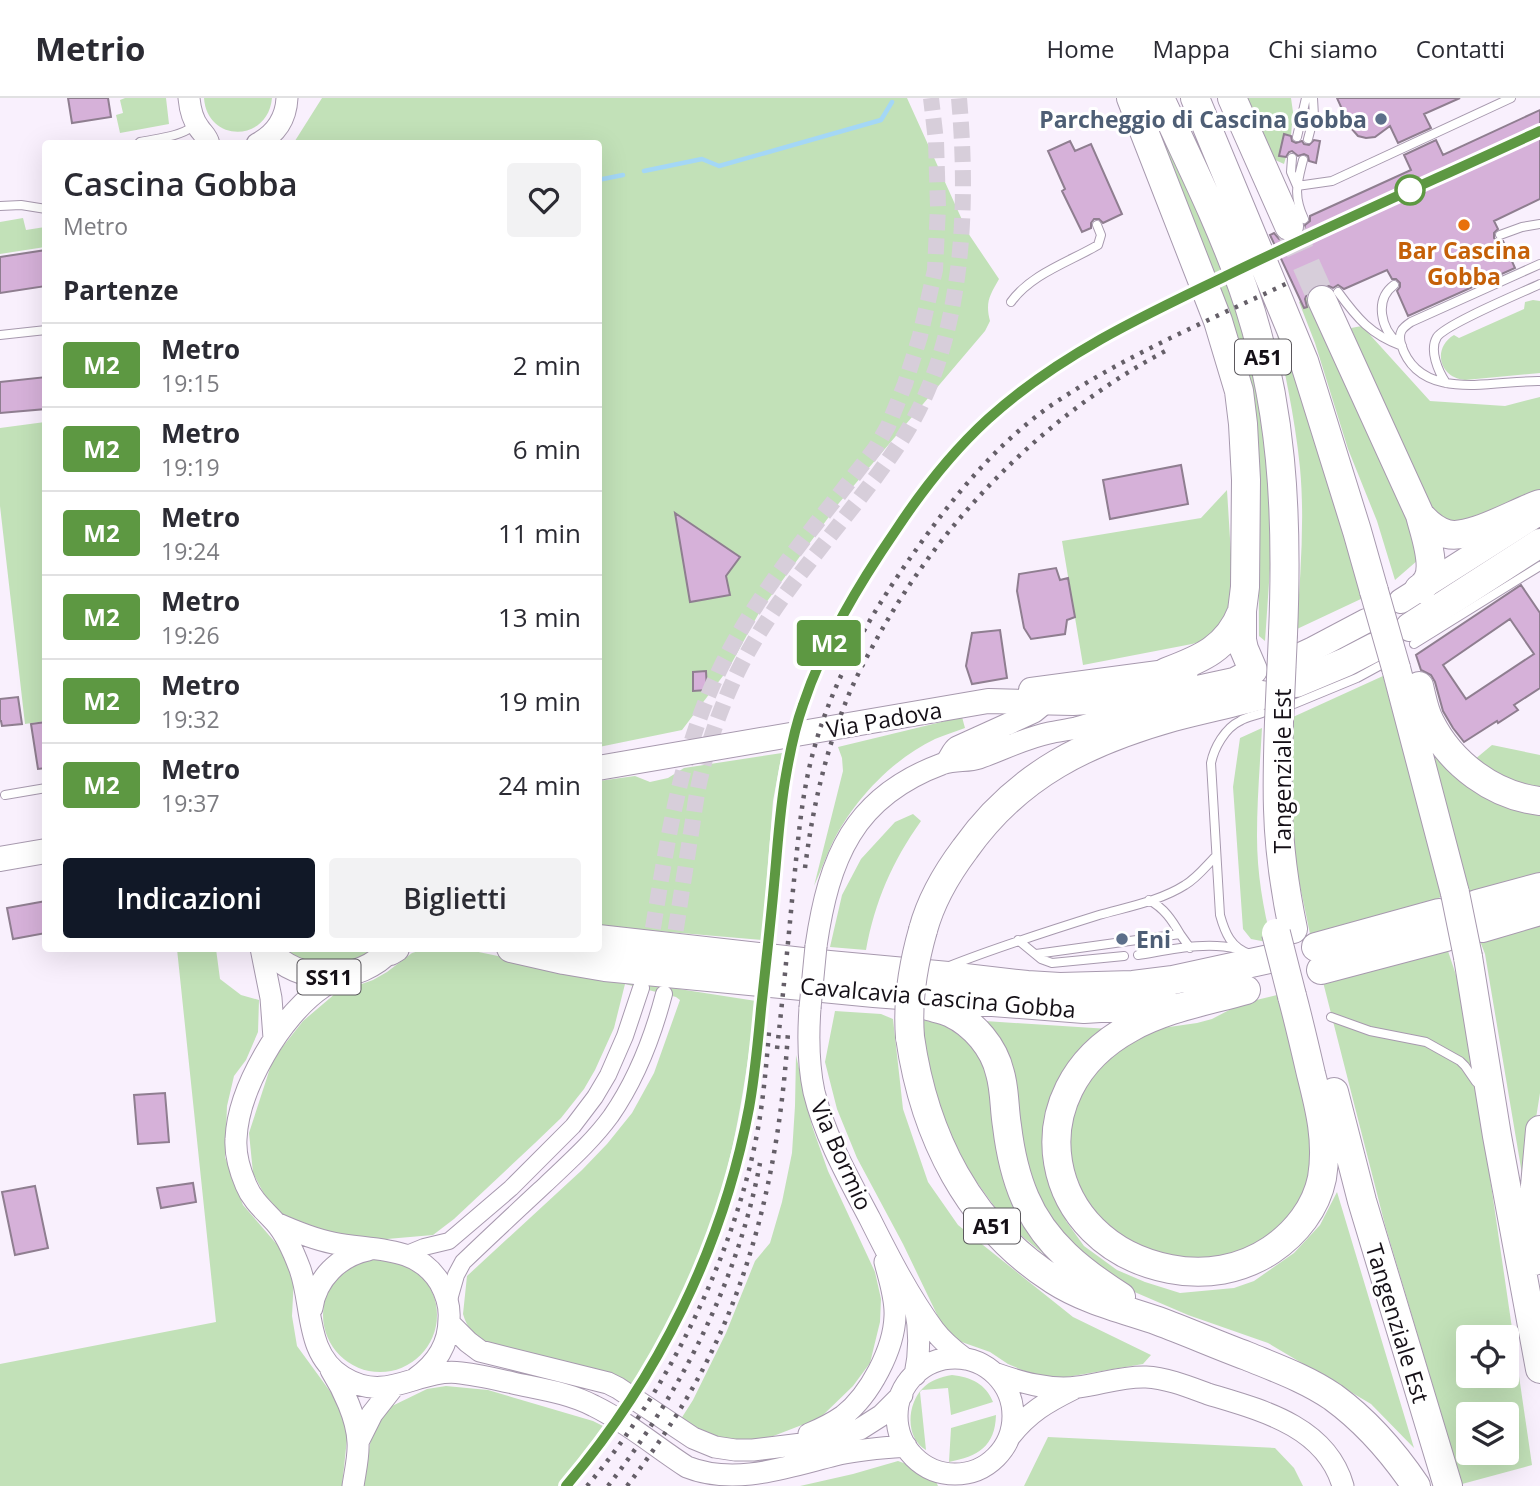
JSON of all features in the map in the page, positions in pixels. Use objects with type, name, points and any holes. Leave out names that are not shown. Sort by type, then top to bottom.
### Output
[{"type":"highway","points":[[1131,98],[1215,313],[1239,391],[1246,480],[1245,587],[1242,611],[1244,649],[1273,694],[1346,662],[1394,627],[1540,543]]},
{"type":"highway","name":"Tangenziale Est","points":[[1160,98],[1219,228],[1242,286],[1263,356],[1273,404],[1283,481],[1290,645],[1273,694],[1282,864],[1295,963],[1362,1201],[1448,1486]]},
{"type":"highway","name":"A51","points":[[1195,98],[1304,361],[1357,531],[1429,720],[1453,755],[1479,779],[1519,797],[1540,801]]},
{"type":"highway","points":[[1232,98],[1296,222]]},
{"type":"highway","points":[[1330,296],[1420,515],[1429,550],[1431,565],[1427,582],[1394,627]]},
{"type":"highway","points":[[1420,515],[1438,531],[1458,535],[1479,530],[1540,504]]},
{"type":"highway","points":[[1166,672],[1191,663],[1221,644],[1235,628],[1242,611]]},
{"type":"highway","name":"A51","points":[[1394,627],[1460,915],[1538,1357]]},
{"type":"highway","name":"A51","points":[[1273,694],[1129,730],[1090,745],[1052,766],[1015,794],[977,831],[954,863],[935,898],[915,962],[909,1006],[910,1037],[919,1088],[934,1133],[952,1170],[971,1200],[1020,1255],[1056,1281],[1081,1294],[1171,1326],[1275,1368],[1332,1396],[1380,1440],[1416,1486]]},
{"type":"highway","points":[[1246,990],[1159,1015],[1132,1026],[1094,1055],[1067,1092],[1057,1143],[1060,1171],[1066,1191],[1078,1214],[1093,1232],[1135,1259],[1158,1267],[1189,1272],[1216,1271],[1239,1266],[1280,1243],[1297,1228],[1313,1204],[1319,1191],[1323,1169],[1324,1128],[1295,963],[1460,915],[1540,887]]},
{"type":"highway","points":[[1460,915],[1540,911]]},
{"type":"highway","name":"Cavalcavia Cascina Gobba","points":[[602,939],[1027,985],[1085,987],[1133,985],[1295,963]]},
{"type":"highway","name":"Cavalcavia Cascina Gobba","points":[[527,952],[605,967],[874,993],[1084,1009],[1172,1004],[1246,990],[1295,963]]},
{"type":"highway","points":[[874,993],[946,1011],[958,1016],[980,1034],[998,1066],[1015,1171],[1035,1217],[1058,1248],[1093,1279],[1171,1326]]},
{"type":"highway","points":[[1538,1357],[1533,1209],[1540,1130]]},
{"type":"main road","points":[[189,98],[192,117],[208,137]]},
{"type":"main road","points":[[264,140],[281,123],[287,98]]},
{"type":"main road","points":[[1290,645],[1394,627],[1540,513]]},
{"type":"main road","name":"Via Padova","points":[[602,767],[994,701],[1046,702],[1069,694],[1166,672],[1273,694]]},
{"type":"main road","name":"Via Padova","points":[[1069,694],[1151,698],[1234,680],[1273,694]]},
{"type":"main road","points":[[994,701],[1021,691],[1069,694],[1068,716],[1050,733]]},
{"type":"main road","name":"Via Bormio","points":[[965,1359],[947,1345],[913,1298],[837,1154],[816,1100],[809,1061],[808,1028],[816,946],[831,874],[839,853],[857,825],[903,782],[945,763],[976,759],[1050,733],[1083,726],[1121,713],[1151,698]]},
{"type":"main road","name":"Via Bormio","points":[[945,763],[957,747],[1034,712],[1046,702]]},
{"type":"main road","points":[[0,859],[42,852]]},
{"type":"main road","points":[[265,952],[274,1038]]},
{"type":"main road","name":"SS11","points":[[269,952],[279,961],[301,972],[325,977],[349,975],[371,966],[388,952]]},
{"type":"main road","points":[[349,975],[323,987],[300,1007],[274,1038],[258,1066],[242,1104],[236,1143],[247,1188],[259,1206],[276,1223],[298,1264],[306,1287],[316,1344],[342,1386],[358,1441],[353,1486]]},
{"type":"main road","points":[[276,1223],[323,1240],[407,1254],[425,1265],[443,1289],[449,1313],[447,1338],[439,1355],[430,1367],[403,1383],[375,1409],[358,1441]]},
{"type":"main road","points":[[767,1448],[820,1430],[844,1415],[860,1399],[886,1355],[896,1313],[879,1236]]},
{"type":"main road","points":[[311,1316],[316,1291],[331,1269],[352,1255],[377,1249]]},
{"type":"main road","name":"Via Bormio","points":[[913,1298],[919,1334],[915,1375]]},
{"type":"main road","points":[[449,1313],[468,1342],[487,1354],[607,1383],[703,1442],[716,1447],[735,1450],[810,1443],[860,1429],[882,1415],[902,1395],[915,1375],[925,1367],[938,1361],[965,1359],[994,1373],[1051,1387],[1076,1388],[1125,1378],[1150,1377],[1256,1409],[1289,1423],[1322,1447],[1332,1460],[1343,1486]]},
{"type":"main road","points":[[328,1365],[358,1384],[376,1388],[450,1372],[535,1388],[580,1400],[605,1412],[687,1467],[701,1474],[720,1478],[741,1479],[837,1454],[906,1446]]},
{"type":"main road","points":[[994,1373],[1004,1385],[1010,1399],[1013,1417],[1009,1437]]},
{"type":"main road","points":[[935,1470],[961,1473],[987,1464],[1000,1452],[1023,1420],[1051,1400],[1076,1388]]},
{"type":"main road","points":[[902,1395],[898,1406],[898,1424],[906,1446],[918,1460],[935,1470],[953,1486]]},
{"type":"main road","points":[[975,1486],[987,1464]]},
{"type":"street","points":[[407,1254],[449,1241],[511,1188],[573,1126],[608,1075],[641,988]]},
{"type":"street","points":[[449,1313],[456,1275],[463,1262],[579,1153],[610,1116],[624,1095],[639,1063],[664,994]]},
{"type":"lane","points":[[1297,137],[1306,98]]},
{"type":"lane","points":[[1308,139],[1314,116],[1313,98]]},
{"type":"lane","points":[[1297,187],[1332,181],[1511,98]]},
{"type":"lane","points":[[152,140],[186,132],[208,137]]},
{"type":"lane","points":[[1292,158],[1291,172],[1297,187]]},
{"type":"lane","points":[[1296,222],[1297,187],[1303,160]]},
{"type":"lane","points":[[0,206],[21,205],[42,208]]},
{"type":"lane","points":[[1500,235],[1540,224]]},
{"type":"lane","points":[[1011,302],[1018,292],[1045,274],[1098,245],[1101,235],[1097,225]]},
{"type":"lane","points":[[1540,264],[1407,325],[1400,336],[1408,360],[1415,369],[1446,383],[1469,386],[1540,381]]},
{"type":"lane","points":[[1446,383],[1433,346],[1440,333],[1540,284]]},
{"type":"lane","points":[[1394,285],[1382,303],[1382,314],[1387,331],[1402,346]]},
{"type":"lane","points":[[1528,290],[1540,291]]},
{"type":"lane","points":[[1330,296],[1374,333],[1402,346]]},
{"type":"lane","points":[[0,335],[42,330]]},
{"type":"lane","points":[[1394,627],[1540,566]]},
{"type":"lane","points":[[1237,949],[1228,938],[1222,922],[1211,763],[1221,740],[1235,724],[1273,694]]},
{"type":"lane","points":[[5,795],[42,789]]},
{"type":"lane","points":[[929,974],[1018,940],[1149,900],[1182,887],[1216,856]]},
{"type":"lane","points":[[1149,900],[1161,907],[1190,948]]},
{"type":"lane","points":[[1036,954],[1180,934]]},
{"type":"lane","points":[[1018,940],[1045,961],[1058,964],[1124,956]]},
{"type":"lane","points":[[1138,954],[1216,945],[1295,963]]},
{"type":"lane","points":[[1331,1017],[1370,1031],[1426,1042],[1460,1061],[1476,1082]]},
{"type":"green space","points":[[166,98],[169,124],[120,133],[116,115],[123,113],[120,100]]},
{"type":"green space","points":[[204,98],[272,98],[268,113],[260,123],[250,130],[238,132],[226,130],[215,123],[208,113]]},
{"type":"green space","points":[[322,98],[907,98],[968,233],[999,279],[989,299],[990,321],[985,331],[839,503],[760,611],[729,668],[682,730],[602,746],[602,140],[296,140]]},
{"type":"green space","points":[[1241,98],[1291,98],[1291,136],[1284,134],[1279,155],[1286,157],[1284,164],[1271,158]]},
{"type":"green space","points":[[1156,110],[1213,234],[1260,376],[1272,539],[1265,641],[1259,636],[1258,466],[1150,113]]},
{"type":"green space","points":[[23,218],[26,230],[42,227],[42,247],[0,254],[0,222]]},
{"type":"green space","points":[[1310,296],[1418,536],[1418,560],[1395,580],[1377,521],[1348,449],[1315,343],[1299,302]]},
{"type":"green space","points":[[1540,301],[1540,373],[1465,380],[1449,374],[1444,368],[1441,354],[1443,347],[1454,335],[1459,338],[1524,309],[1525,302]]},
{"type":"green space","points":[[1278,311],[1363,598],[1297,629],[1302,548],[1300,468],[1273,314]]},
{"type":"green space","points":[[1362,326],[1430,401],[1505,406],[1540,397],[1540,491],[1458,524],[1435,519],[1392,427],[1351,328]]},
{"type":"green space","points":[[42,422],[42,721],[25,724],[0,506],[0,428]]},
{"type":"green space","points":[[1227,490],[1234,603],[1229,620],[1206,640],[1083,665],[1062,541],[1201,518]]},
{"type":"green space","points":[[1383,676],[1441,896],[1433,905],[1310,934],[1292,847],[1293,717]]},
{"type":"green space","points":[[962,717],[965,728],[919,748],[874,784],[839,830],[814,886],[843,771],[838,747]]},
{"type":"green space","points":[[1262,728],[1257,850],[1261,890],[1272,943],[1251,939],[1243,929],[1233,787],[1240,738]]},
{"type":"green space","points":[[1429,741],[1540,814],[1540,878],[1470,899]]},
{"type":"green space","points":[[1492,745],[1540,755],[1540,790],[1500,777],[1474,760]]},
{"type":"green space","points":[[782,753],[773,801],[762,940],[602,926],[602,781],[635,776],[650,782],[668,778],[684,768]]},
{"type":"green space","points":[[913,814],[921,821],[886,882],[874,915],[866,950],[830,947],[842,895],[861,859],[895,822]]},
{"type":"green space","points":[[1540,924],[1540,1093],[1529,1162],[1522,1174],[1485,954],[1480,941]]},
{"type":"green space","points":[[1447,948],[1459,984],[1476,1082],[1512,1325],[1456,1325],[1456,1388],[1519,1388],[1519,1376],[1532,1465],[1462,1484],[1456,1465],[1519,1465],[1519,1402],[1456,1402],[1456,1464],[1385,1225],[1323,982]]},
{"type":"green space","points":[[177,952],[216,952],[220,979],[241,995],[259,1000],[258,1032],[246,1060],[234,1076],[227,1106],[225,1157],[243,1205],[280,1248],[294,1276],[292,1316],[297,1346],[332,1394],[344,1419],[347,1439],[342,1486],[0,1486],[0,1364],[216,1322]]},
{"type":"green space","points":[[290,952],[370,952],[355,960],[337,964],[318,964]]},
{"type":"green space","points":[[478,952],[589,975],[756,1001],[737,1126],[713,1218],[696,1266],[679,1302],[632,1387],[488,1344],[472,1332],[463,1314],[467,1276],[582,1170],[632,1113],[654,1073],[680,1000],[676,997],[625,984],[614,1028],[584,1089],[561,1118],[454,1219],[433,1235],[364,1241],[294,1226],[271,1207],[253,1173],[249,1133],[273,1059],[303,1021],[336,993],[373,980],[412,953]]},
{"type":"green space","points":[[1285,993],[1314,1125],[1313,1185],[1264,1248],[1183,1266],[1094,1223],[1066,1149],[1081,1087],[1127,1042],[1162,1028],[1212,1019],[1248,1002]]},
{"type":"green space","points":[[835,1011],[881,1014],[893,1019],[903,1109],[928,1182],[958,1225],[1073,1317],[1151,1355],[1143,1364],[1061,1378],[1036,1376],[1008,1364],[990,1352],[956,1340],[943,1327],[857,1158],[837,1109],[825,1062]]},
{"type":"green space","points":[[922,1020],[942,1024],[971,1043],[990,1068],[1061,1268],[1007,1224],[968,1170],[940,1112],[920,1038]]},
{"type":"green space","points":[[985,1021],[1109,1029],[1050,1164],[1066,1221],[1084,1246],[1117,1270],[1180,1293],[1234,1288],[1254,1281],[1294,1253],[1320,1225],[1337,1192],[1414,1448],[1371,1404],[1268,1343],[1188,1315],[1102,1278],[1028,1191],[1012,1071],[1001,1039]]},
{"type":"green space","points":[[796,1055],[812,1126],[828,1171],[875,1272],[881,1299],[880,1322],[870,1363],[853,1386],[820,1418],[763,1440],[735,1442],[702,1435],[679,1422],[693,1400],[726,1333],[755,1261],[770,1243],[792,1153]]},
{"type":"green space","points":[[380,1258],[402,1262],[420,1275],[433,1293],[437,1315],[433,1337],[420,1355],[402,1368],[380,1372],[358,1368],[340,1355],[327,1337],[323,1315],[327,1293],[340,1275],[358,1262]]},
{"type":"green space","points":[[952,1375],[977,1382],[993,1402],[951,1415],[948,1388],[922,1390],[920,1392],[926,1450],[914,1438],[911,1421],[913,1404],[917,1396],[922,1389],[929,1383]]},
{"type":"green space","points":[[446,1386],[488,1390],[593,1421],[605,1427],[559,1486],[364,1486],[374,1429],[390,1407],[427,1389]]},
{"type":"green space","points":[[996,1415],[992,1435],[983,1448],[968,1457],[949,1462],[951,1428]]},
{"type":"green space","points":[[1048,1437],[1275,1448],[1294,1468],[1303,1486],[1024,1486]]},
{"type":"green space","points":[[898,1461],[932,1473],[938,1486],[800,1486],[853,1474]]},
{"type":"building","points":[[68,98],[108,98],[111,117],[72,123]]},
{"type":"building","name":"Parcheggio di Cascina Gobba","points":[[1337,98],[1460,98],[1424,114],[1431,128],[1398,143],[1390,126],[1375,137],[1358,136],[1350,127]]},
{"type":"building","points":[[1540,110],[1540,199],[1494,221],[1498,229],[1494,238],[1503,241],[1515,268],[1408,316],[1397,291],[1400,283],[1392,279],[1387,270],[1344,289],[1338,285],[1333,288],[1324,284],[1315,285],[1308,291],[1305,299],[1307,307],[1304,308],[1270,235],[1274,233],[1287,242],[1296,241],[1303,235],[1310,216],[1411,170],[1404,155],[1436,140],[1443,155]]},
{"type":"building","points":[[1284,134],[1291,136],[1296,143],[1302,141],[1309,145],[1314,140],[1320,141],[1316,163],[1309,161],[1304,154],[1298,156],[1292,151],[1286,157],[1279,156]]},
{"type":"building","points":[[1070,141],[1075,151],[1091,144],[1122,214],[1103,223],[1094,219],[1091,228],[1082,232],[1062,191],[1065,189],[1048,151]]},
{"type":"building","points":[[42,251],[42,287],[0,293],[0,257]]},
{"type":"building","points":[[42,377],[42,409],[0,413],[0,382]]},
{"type":"building","points":[[1181,465],[1188,504],[1110,519],[1103,480]]},
{"type":"building","points":[[675,513],[740,557],[726,576],[730,595],[690,602]]},
{"type":"building","points":[[1056,568],[1060,580],[1068,578],[1075,617],[1067,620],[1065,634],[1031,639],[1024,628],[1017,591],[1019,574]]},
{"type":"building","points":[[1521,585],[1540,613],[1540,688],[1514,705],[1518,710],[1464,742],[1443,711],[1435,682],[1431,675],[1421,670],[1416,655]],"holes":[[[1510,619],[1534,654],[1466,699],[1443,665]]]},
{"type":"building","points":[[1000,630],[1007,678],[972,684],[966,666],[972,633]]},
{"type":"building","points":[[706,671],[707,690],[693,691],[693,672]]},
{"type":"building","points":[[18,697],[22,724],[2,726],[0,699]]},
{"type":"building","points":[[42,723],[42,768],[38,769],[31,724]]},
{"type":"building","points":[[42,902],[42,934],[13,939],[7,908]]},
{"type":"building","points":[[165,1093],[169,1142],[138,1144],[134,1095]]},
{"type":"building","points":[[193,1183],[196,1202],[161,1208],[157,1188]]},
{"type":"building","points":[[35,1186],[48,1248],[15,1255],[2,1192]]},
{"type":"waterway","points":[[644,171],[702,159],[719,166],[881,120],[892,102]]},
{"type":"waterway","points":[[602,179],[623,175]]},
{"type":"tunnel","points":[[649,952],[676,802],[685,765],[709,694],[725,659],[776,576],[876,447],[888,426],[905,384],[920,336],[935,270],[938,207],[936,141],[931,98]]},
{"type":"tunnel","points":[[672,954],[700,779],[713,733],[732,683],[773,612],[897,447],[919,409],[936,367],[949,324],[961,233],[963,187],[959,98]]},
{"type":"tunnel","points":[[1289,226],[1322,300]]},
{"type":"railway","points":[[566,1486],[630,1401],[657,1355],[682,1308],[722,1210],[737,1159],[753,1083],[781,809],[793,742],[814,679],[857,591],[937,473],[975,431],[1021,391],[1055,367],[1127,325],[1277,250]]},
{"type":"railway","points":[[777,1049],[800,819],[814,749],[832,695],[844,669],[871,618],[902,570],[981,468],[1016,433],[1056,402],[1142,352],[1292,281]]},
{"type":"railway","points":[[805,868],[820,785],[848,696],[875,642],[932,553],[1001,473],[1040,437],[1125,374],[1171,348]]},
{"type":"railway","points":[[587,1486],[644,1409],[693,1322],[713,1277],[731,1231],[756,1139],[769,1032]]},
{"type":"railway","points":[[627,1486],[669,1427],[697,1381],[739,1286],[753,1245],[773,1161],[788,1032]]},
{"type":"railway","points":[[608,1486],[659,1412],[703,1334],[737,1250],[760,1163]]},
{"type":"metro line","name":"M2","points":[[566,1486],[601,1442],[662,1349],[694,1284],[718,1223],[735,1169],[750,1105],[783,793],[802,706],[838,624],[877,557],[923,491],[944,464],[989,417],[1050,371],[1115,332],[1277,250],[1540,131]]},
{"type":"place","name":"Parcheggio di Cascina Gobba","points":[[1381,119]]},
{"type":"place","name":"Bar Cascina Gobba","points":[[1464,225]]},
{"type":"place","name":"Eni","points":[[1122,939]]}]
